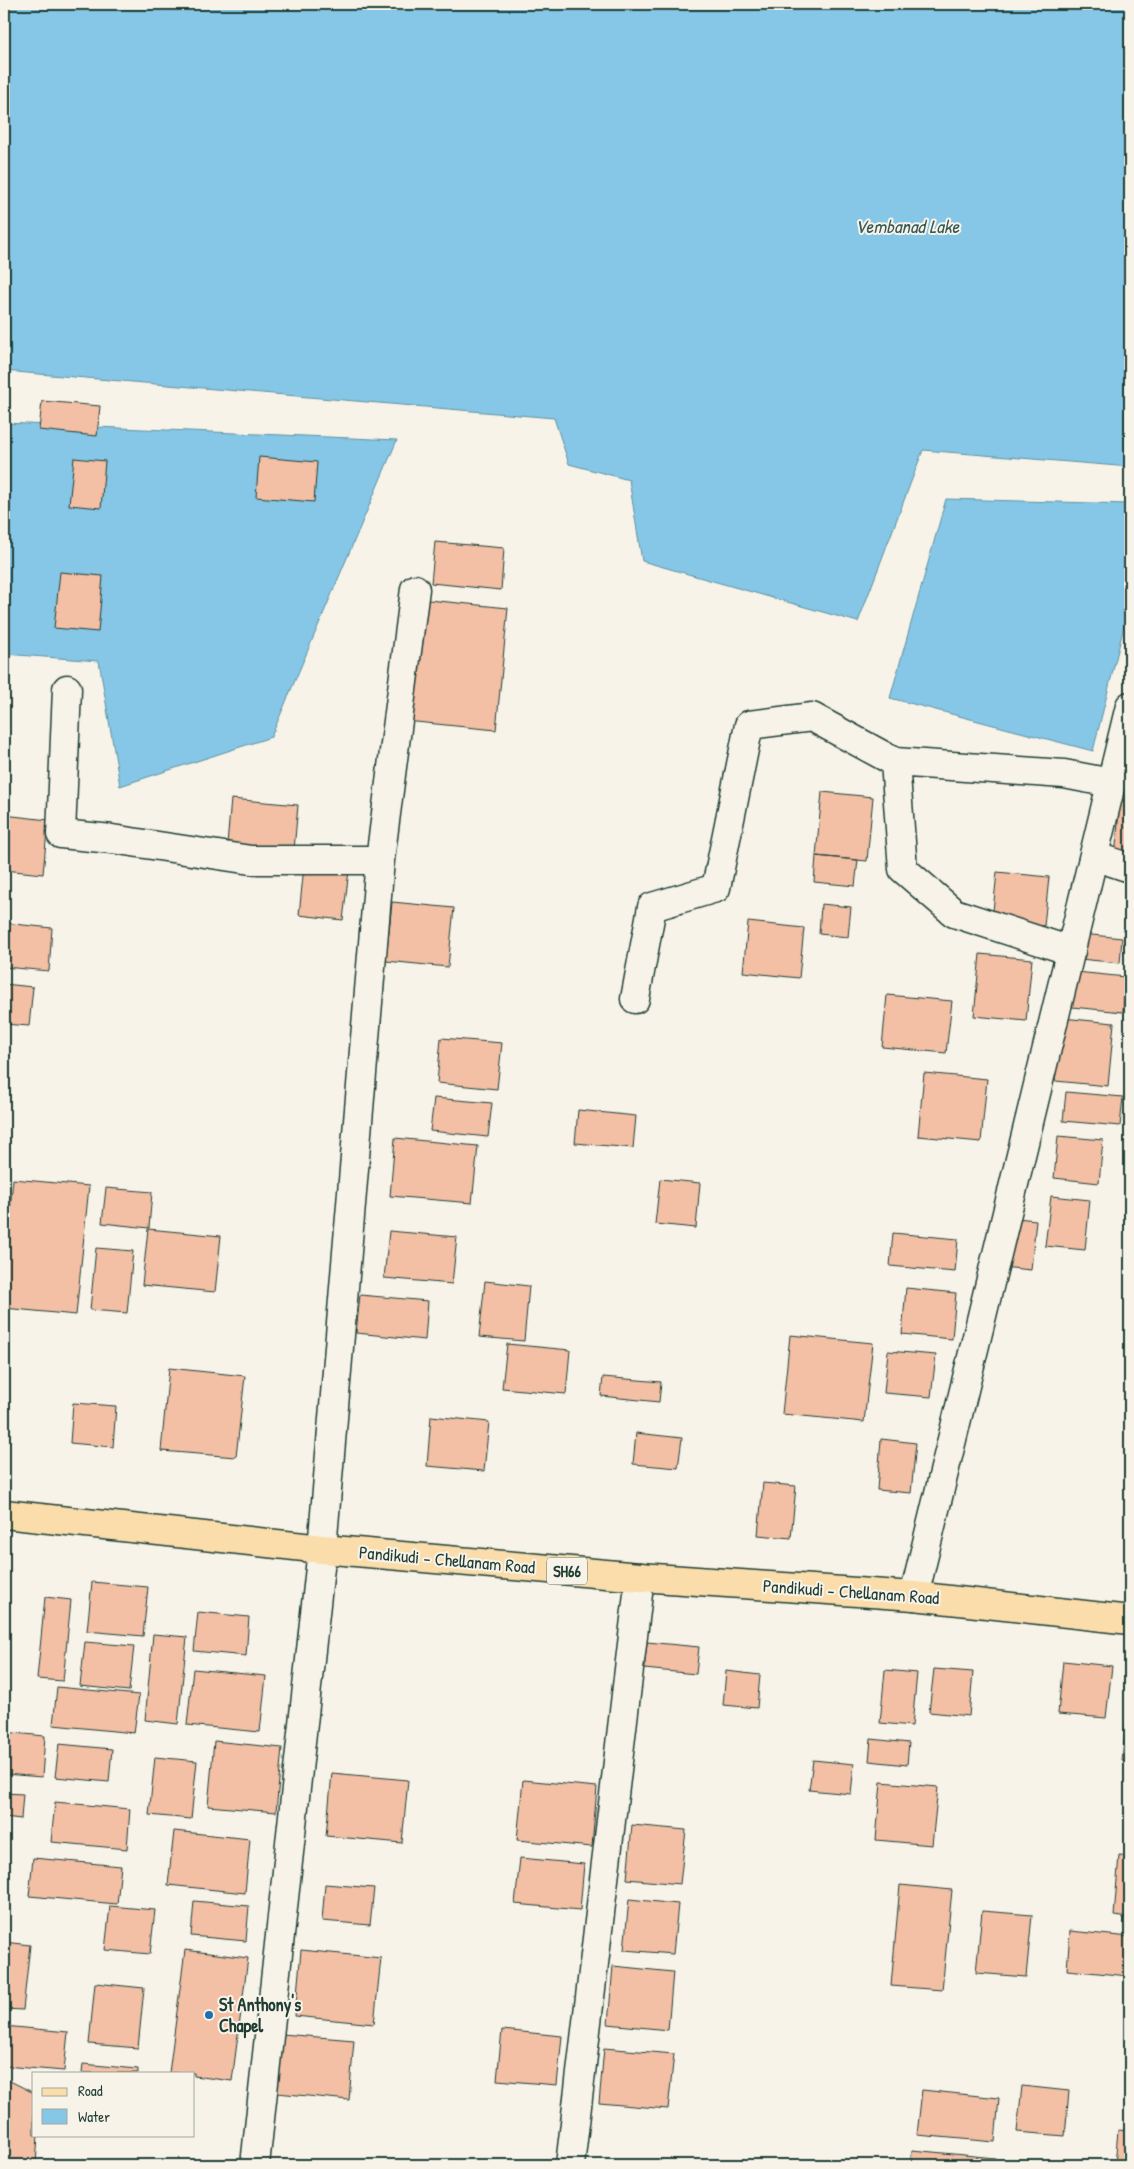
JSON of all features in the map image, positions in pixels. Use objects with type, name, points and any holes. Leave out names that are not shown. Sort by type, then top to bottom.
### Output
[{"type":"main road","name":"Pandikudi - Chellanam Road","points":[[4,1514],[322,1548],[640,1577],[914,1596],[1130,1620]]},
{"type":"street","points":[[255,2165],[322,1548],[380,860],[415,589]]},
{"type":"street","points":[[67,689],[61,834],[112,838],[251,860],[380,860]]},
{"type":"street","points":[[914,1596],[1130,706]]},
{"type":"street","points":[[635,999],[652,908],[716,888],[750,724],[812,717],[895,762],[1064,774],[1112,783]]},
{"type":"street","points":[[895,762],[903,869],[954,913],[1071,951]]},
{"type":"street","points":[[1094,856],[1130,868]]},
{"type":"street","points":[[570,2165],[640,1577]]},
{"type":"water","name":"Vembanad Lake","points":[[4,4],[1130,4],[1130,467],[923,450],[858,622],[642,561],[629,480],[569,464],[554,418],[4,371]]},
{"type":"water","points":[[4,423],[397,440],[271,737],[120,786],[99,661],[4,654]]},
{"type":"water","points":[[946,499],[1130,504],[1130,602],[1093,751],[890,698]]},
{"type":"building","points":[[42,401],[100,406],[97,436],[39,430]]},
{"type":"building","points":[[259,457],[317,462],[314,502],[256,497]]},
{"type":"building","points":[[74,458],[105,461],[101,508],[69,505]]},
{"type":"building","points":[[435,542],[504,548],[501,590],[431,583]]},
{"type":"building","points":[[60,572],[103,576],[98,632],[54,628]]},
{"type":"building","points":[[419,599],[508,608],[496,730],[406,721]]},
{"type":"building","points":[[822,792],[873,797],[867,861],[816,856]]},
{"type":"building","points":[[231,799],[298,805],[294,850],[227,844]]},
{"type":"building","points":[[1120,800],[1130,801],[1130,859],[1115,857]]},
{"type":"building","points":[[4,815],[48,820],[43,874],[4,870]]},
{"type":"building","points":[[816,856],[858,860],[855,886],[814,882]]},
{"type":"building","points":[[304,866],[349,870],[343,920],[299,915]]},
{"type":"building","points":[[997,872],[1049,877],[1044,926],[992,921]]},
{"type":"building","points":[[392,902],[454,908],[448,967],[386,961]]},
{"type":"building","points":[[821,904],[851,907],[848,937],[819,934]]},
{"type":"building","points":[[748,922],[804,928],[799,978],[743,972]]},
{"type":"building","points":[[4,923],[52,928],[49,971],[4,967]]},
{"type":"building","points":[[1082,934],[1122,938],[1120,963],[1080,959]]},
{"type":"building","points":[[980,954],[1032,959],[1026,1021],[974,1016]]},
{"type":"building","points":[[1076,972],[1126,977],[1123,1012],[1072,1007]]},
{"type":"building","points":[[4,984],[33,987],[29,1026],[4,1024]]},
{"type":"building","points":[[887,995],[952,1001],[946,1053],[882,1047]]},
{"type":"building","points":[[1062,1018],[1114,1023],[1108,1086],[1055,1081]]},
{"type":"building","points":[[441,1038],[502,1043],[497,1089],[437,1083]]},
{"type":"building","points":[[924,1073],[987,1079],[981,1142],[918,1136]]},
{"type":"building","points":[[1066,1092],[1123,1097],[1120,1126],[1063,1121]]},
{"type":"building","points":[[434,1098],[492,1103],[488,1137],[430,1131]]},
{"type":"building","points":[[578,1110],[636,1116],[633,1148],[575,1143]]},
{"type":"building","points":[[1058,1136],[1103,1140],[1099,1183],[1054,1178]]},
{"type":"building","points":[[395,1138],[478,1146],[472,1203],[390,1196]]},
{"type":"building","points":[[13,1179],[89,1186],[76,1315],[4,1308],[4,1271]]},
{"type":"building","points":[[660,1179],[700,1183],[696,1228],[655,1224]]},
{"type":"building","points":[[106,1188],[152,1192],[149,1228],[102,1223]]},
{"type":"building","points":[[1051,1196],[1090,1200],[1085,1250],[1045,1246]]},
{"type":"building","points":[[1007,1217],[1036,1220],[1031,1270],[1002,1267]]},
{"type":"building","points":[[148,1229],[221,1236],[215,1292],[142,1285]]},
{"type":"building","points":[[389,1231],[457,1237],[452,1284],[384,1278]]},
{"type":"building","points":[[893,1233],[958,1239],[955,1272],[890,1266]]},
{"type":"building","points":[[96,1248],[133,1251],[127,1313],[90,1310]]},
{"type":"building","points":[[485,1281],[529,1286],[524,1341],[479,1337]]},
{"type":"building","points":[[906,1288],[956,1293],[952,1339],[902,1334]]},
{"type":"building","points":[[360,1295],[428,1301],[425,1340],[356,1333]]},
{"type":"building","points":[[790,1335],[873,1343],[864,1422],[782,1414]]},
{"type":"building","points":[[507,1344],[570,1350],[566,1394],[502,1388]]},
{"type":"building","points":[[888,1351],[936,1355],[931,1397],[884,1393]]},
{"type":"building","points":[[169,1368],[245,1376],[236,1457],[161,1451]]},
{"type":"building","points":[[603,1377],[661,1382],[659,1402],[601,1396]]},
{"type":"building","points":[[73,1403],[116,1406],[113,1447],[70,1443]]},
{"type":"building","points":[[431,1416],[489,1422],[484,1471],[427,1466]]},
{"type":"building","points":[[636,1433],[682,1438],[678,1468],[633,1464]]},
{"type":"building","points":[[881,1439],[916,1443],[911,1493],[877,1490]]},
{"type":"building","points":[[763,1483],[796,1486],[791,1538],[758,1535]]},
{"type":"building","points":[[92,1582],[148,1587],[143,1636],[87,1631]]},
{"type":"building","points":[[45,1597],[71,1600],[63,1681],[37,1679]]},
{"type":"building","points":[[198,1612],[249,1617],[246,1656],[194,1651]]},
{"type":"building","points":[[153,1634],[187,1637],[178,1724],[145,1720]]},
{"type":"building","points":[[85,1642],[134,1646],[129,1691],[80,1686]]},
{"type":"building","points":[[647,1642],[699,1647],[696,1674],[644,1669]]},
{"type":"building","points":[[1063,1661],[1112,1666],[1106,1718],[1058,1714]]},
{"type":"building","points":[[193,1669],[266,1676],[260,1732],[187,1725]]},
{"type":"building","points":[[934,1669],[973,1672],[969,1716],[929,1712]]},
{"type":"building","points":[[885,1670],[917,1673],[912,1726],[880,1723]]},
{"type":"building","points":[[726,1671],[760,1675],[757,1708],[723,1705]]},
{"type":"building","points":[[57,1687],[139,1695],[134,1733],[53,1725]]},
{"type":"building","points":[[1128,1699],[1130,1700],[1130,1762],[1122,1761]]},
{"type":"building","points":[[4,1732],[45,1736],[42,1777],[4,1774]]},
{"type":"building","points":[[871,1739],[909,1743],[907,1765],[869,1761]]},
{"type":"building","points":[[214,1741],[282,1748],[276,1812],[208,1806]]},
{"type":"building","points":[[59,1744],[112,1749],[109,1782],[55,1777]]},
{"type":"building","points":[[155,1757],[197,1761],[191,1819],[149,1815]]},
{"type":"building","points":[[813,1760],[854,1764],[851,1794],[809,1790]]},
{"type":"building","points":[[332,1773],[408,1780],[402,1843],[326,1836]]},
{"type":"building","points":[[523,1780],[597,1787],[592,1847],[517,1840]]},
{"type":"building","points":[[881,1782],[938,1787],[932,1845],[876,1840]]},
{"type":"building","points":[[4,1793],[23,1794],[21,1819],[4,1817]]},
{"type":"building","points":[[55,1802],[130,1809],[127,1849],[51,1842]]},
{"type":"building","points":[[632,1825],[686,1830],[680,1884],[627,1879]]},
{"type":"building","points":[[174,1831],[250,1839],[245,1893],[168,1885]]},
{"type":"building","points":[[1119,1855],[1130,1856],[1130,1918],[1114,1916]]},
{"type":"building","points":[[33,1858],[121,1866],[117,1904],[29,1896]]},
{"type":"building","points":[[520,1858],[584,1864],[580,1910],[515,1904]]},
{"type":"building","points":[[325,1884],[374,1888],[370,1925],[322,1921]]},
{"type":"building","points":[[900,1885],[952,1890],[942,1990],[891,1986]]},
{"type":"building","points":[[629,1899],[678,1904],[673,1954],[624,1950]]},
{"type":"building","points":[[194,1901],[249,1906],[246,1941],[191,1936]]},
{"type":"building","points":[[110,1906],[155,1910],[150,1954],[105,1950]]},
{"type":"building","points":[[982,1911],[1032,1915],[1026,1977],[976,1973]]},
{"type":"building","points":[[1070,1931],[1130,1937],[1129,1976],[1067,1970]]},
{"type":"building","points":[[4,1942],[30,1945],[23,2010],[4,2009]]},
{"type":"building","name":"St Anthony's Chapel","points":[[185,1950],[248,1958],[232,2081],[195,2076],[195,2072],[169,2072]]},
{"type":"building","points":[[301,1950],[381,1958],[374,2024],[295,2016]]},
{"type":"building","points":[[613,1966],[673,1972],[668,2030],[608,2024]]},
{"type":"building","points":[[95,1983],[144,1988],[138,2048],[89,2044]]},
{"type":"building","points":[[4,2026],[68,2032],[64,2071],[4,2066]]},
{"type":"building","points":[[502,2030],[562,2036],[557,2085],[497,2080]]},
{"type":"building","points":[[282,2034],[354,2040],[349,2100],[277,2093]]},
{"type":"building","points":[[604,2048],[674,2054],[668,2109],[599,2103]]},
{"type":"building","points":[[83,2064],[138,2069],[138,2072],[82,2072]]},
{"type":"building","points":[[4,2078],[32,2092],[32,2136],[38,2136],[36,2165],[4,2165]]},
{"type":"building","points":[[1022,2086],[1069,2091],[1065,2136],[1017,2132]]},
{"type":"building","points":[[922,2090],[999,2098],[995,2142],[917,2135]]},
{"type":"building","points":[[1118,2130],[1130,2131],[1130,2165],[1115,2165]]},
{"type":"building","points":[[912,2150],[995,2158],[994,2165],[911,2165]]},
{"type":"building","points":[[442,2162],[475,2165],[442,2165]]},
{"type":"place","name":"St Anthony's Chapel","points":[[209,2015]]}]
